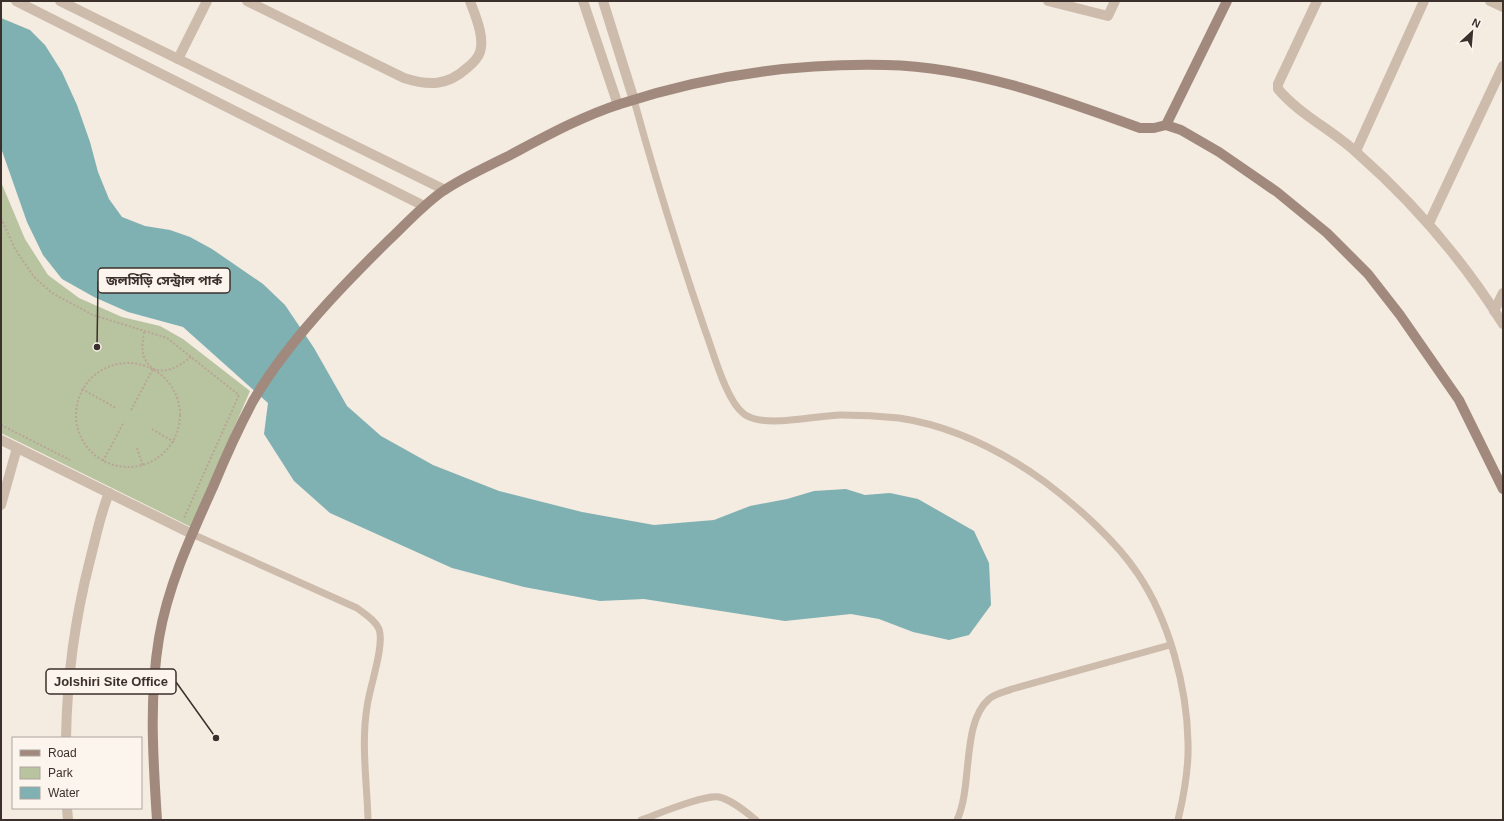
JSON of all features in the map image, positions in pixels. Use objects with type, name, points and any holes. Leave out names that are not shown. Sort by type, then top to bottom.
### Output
[{"type":"street","points":[[16,1],[424,206]]},
{"type":"street","points":[[60,1],[445,190]]},
{"type":"street","points":[[178,59],[207,1]]},
{"type":"street","points":[[247,1],[404,78],[419,82],[432,83],[447,82],[458,76],[475,61],[480,52],[481,40],[469,2]]},
{"type":"street","points":[[583,1],[618,105]]},
{"type":"street","points":[[603,1],[634,100]]},
{"type":"street","points":[[1048,1],[1108,16],[1115,1]]},
{"type":"street","points":[[1166,125],[1227,1]]},
{"type":"street","points":[[1317,1],[1278,84],[1278,89],[1311,117],[1356,151],[1429,223],[1503,324]]},
{"type":"street","points":[[1356,151],[1424,1]]},
{"type":"street","points":[[1490,1],[1503,7]]},
{"type":"street","points":[[157,820],[152,739],[154,685],[158,649],[169,595],[192,534],[234,439],[254,400],[307,328],[367,262],[424,206],[445,190],[566,126],[618,105],[701,83],[773,69],[889,65],[941,70],[992,79],[1030,90],[1140,128],[1154,128],[1166,125],[1180,130],[1219,152],[1277,192],[1328,234],[1368,274],[1400,315],[1459,400],[1503,489]]},
{"type":"street","points":[[1429,223],[1503,66]]},
{"type":"street","points":[[1494,311],[1503,293]]},
{"type":"street","points":[[1,440],[192,534]]},
{"type":"street","points":[[1,505],[17,448]]},
{"type":"street","points":[[66,737],[69,671],[80,602],[99,517],[109,493]]},
{"type":"street","points":[[67,809],[68,820]]},
{"type":"lane","points":[[634,100],[651,163],[721,377],[741,413],[761,421],[839,415],[866,415],[932,425],[971,438],[1018,463],[1062,494],[1104,534],[1138,573],[1158,610],[1170,645],[1184,696],[1188,744],[1184,791],[1178,820]]},
{"type":"lane","points":[[192,534],[357,608],[372,619],[379,630],[381,645],[366,707],[365,732],[368,820]]},
{"type":"lane","points":[[957,820],[961,812],[968,775],[970,738],[978,714],[989,698],[1012,689],[1170,645]]},
{"type":"lane","points":[[641,820],[693,801],[718,797],[735,805],[756,820]]},
{"type":"path","points":[[1,218],[16,249],[34,278],[52,293],[93,315],[167,338],[239,395],[184,518]]},
{"type":"path","points":[[144,332],[144,356],[152,366],[158,369],[170,370],[177,368],[191,357]]},
{"type":"path","points":[[136,363],[153,369],[168,381],[175,391],[180,404],[179,428],[174,442],[157,459],[143,466],[120,467],[103,461],[88,449],[78,429],[75,411],[82,389],[93,376],[102,369],[116,364],[136,363]]},
{"type":"path","points":[[131,410],[153,369]]},
{"type":"path","points":[[82,389],[116,408]]},
{"type":"path","points":[[103,461],[124,422]]},
{"type":"path","points":[[152,429],[174,442]]},
{"type":"path","points":[[137,448],[143,466]]},
{"type":"green space","points":[[1,182],[25,239],[48,275],[79,298],[122,317],[160,326],[183,339],[250,391],[191,527],[1,433]]},
{"type":"water","points":[[1,18],[30,30],[45,45],[62,72],[77,105],[90,142],[98,172],[109,199],[122,217],[145,226],[170,230],[190,237],[212,249],[263,284],[285,305],[314,348],[347,406],[381,436],[433,465],[499,491],[582,512],[654,525],[714,520],[750,506],[787,499],[814,491],[846,489],[865,495],[890,493],[918,499],[974,531],[989,563],[991,605],[969,635],[949,640],[913,632],[879,619],[851,614],[785,621],[644,599],[600,601],[524,587],[452,568],[330,513],[294,481],[264,434],[268,403],[183,327],[128,312],[94,297],[62,279],[43,255],[27,222],[1,148]]},
{"type":"place","name":"জলসিঁড়ি সেন্ট্রাল পার্ক","points":[[97,347]]},
{"type":"place","name":"Jolshiri Site Office","points":[[216,738]]}]
